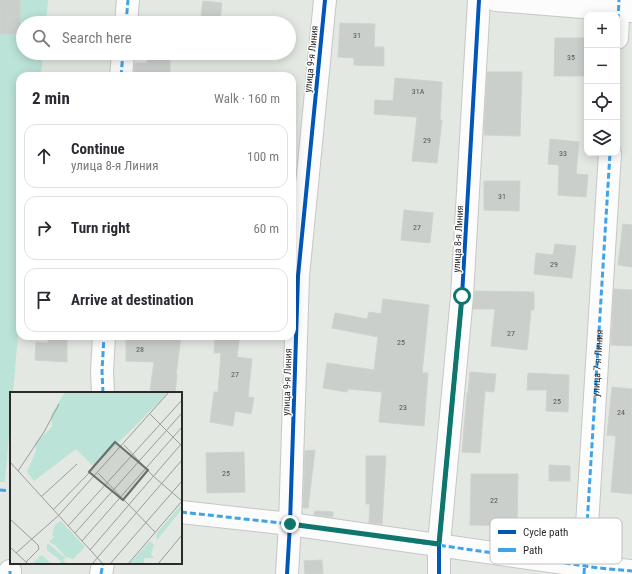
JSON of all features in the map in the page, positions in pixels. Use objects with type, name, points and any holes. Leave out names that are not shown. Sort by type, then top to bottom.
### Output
[{"type":"street","points":[[127,16],[128,0]]},
{"type":"street","name":"улица 9-я Линия","points":[[296,338],[298,276],[325,0]]},
{"type":"street","name":"улица 8-я Линия","points":[[439,574],[439,544],[462,296],[479,0]]},
{"type":"street","points":[[496,0],[623,7],[620,22]]},
{"type":"street","points":[[121,72],[122,60]]},
{"type":"street","name":"улица 7-я Линия","points":[[587,518],[610,156]]},
{"type":"street","points":[[103,392],[102,371],[104,340]]},
{"type":"street","name":"улица 9-я Линия","points":[[287,574],[296,340]]},
{"type":"street","points":[[182,512],[290,524],[439,544],[490,553]]},
{"type":"street","points":[[101,574],[103,564]]},
{"type":"street","points":[[551,564],[584,570],[632,571]]},
{"type":"shaded area","points":[[0,0],[48,0],[47,16],[16,16],[16,60],[42,60],[41,72],[16,72],[16,340],[18,340],[13,392],[10,392],[10,423],[5,482],[0,482]]},
{"type":"building","points":[[0,0],[20,0],[20,16],[16,16],[16,34],[0,34]]},
{"type":"building","points":[[203,1],[222,3],[220,16],[201,16]]},
{"type":"building","points":[[340,23],[375,24],[374,47],[384,47],[384,66],[354,65],[354,58],[338,57]]},
{"type":"building","points":[[555,38],[584,38],[584,76],[554,76]]},
{"type":"building","points":[[147,60],[170,60],[170,72],[134,72],[135,63],[147,63]]},
{"type":"building","points":[[487,72],[522,72],[520,136],[484,135]]},
{"type":"building","points":[[395,78],[442,82],[440,120],[442,120],[437,163],[412,161],[417,117],[374,114],[375,100],[393,101]]},
{"type":"building","points":[[550,139],[579,142],[576,174],[588,175],[586,197],[558,195],[559,165],[548,164]]},
{"type":"building","points":[[484,181],[520,181],[519,211],[484,210]]},
{"type":"building","points":[[404,210],[433,213],[430,243],[401,240]]},
{"type":"building","points":[[623,224],[632,225],[632,267],[618,265]]},
{"type":"building","points":[[555,244],[576,246],[572,278],[534,274],[536,253],[553,255]]},
{"type":"building","points":[[614,289],[632,290],[632,346],[611,345]]},
{"type":"building","points":[[475,291],[534,292],[534,310],[531,310],[527,350],[491,346],[495,309],[473,309]]},
{"type":"building","points":[[383,299],[429,305],[422,373],[428,373],[424,426],[379,422],[382,392],[348,389],[347,392],[323,388],[327,363],[374,370],[378,337],[332,328],[335,313],[367,319],[369,312],[381,314]]},
{"type":"building","points":[[48,340],[67,340],[67,362],[35,360],[36,342],[48,343]]},
{"type":"building","points":[[126,340],[180,340],[175,392],[150,390],[154,362],[126,361]]},
{"type":"building","points":[[215,340],[239,340],[237,357],[252,359],[248,397],[254,398],[251,414],[235,411],[233,426],[210,422],[214,392],[218,392],[221,353],[214,353]]},
{"type":"building","points":[[470,372],[496,374],[494,392],[485,391],[480,453],[462,452]]},
{"type":"building","points":[[528,373],[569,375],[568,412],[546,411],[547,390],[527,390]]},
{"type":"building","points":[[612,387],[632,389],[632,494],[611,492],[616,436],[607,435]]},
{"type":"building","points":[[315,450],[308,508],[303,508],[305,451]]},
{"type":"building","points":[[244,452],[245,492],[207,493],[206,453]]},
{"type":"building","points":[[366,456],[386,456],[382,524],[369,523],[370,504],[366,504]]},
{"type":"building","points":[[549,465],[570,466],[570,481],[549,481]]},
{"type":"building","points":[[471,474],[518,474],[517,518],[490,518],[490,525],[470,525]]},
{"type":"building","points":[[315,511],[333,512],[333,517],[314,515]]},
{"type":"building","points":[[322,560],[323,574],[305,574],[304,561]]},
{"type":"marked path","points":[[127,16],[128,0]]},
{"type":"marked path","points":[[618,12],[619,0]]},
{"type":"marked path","points":[[121,72],[122,60]]},
{"type":"marked path","points":[[587,518],[610,156]]},
{"type":"marked path","points":[[103,392],[102,371],[104,340]]},
{"type":"marked path","points":[[0,490],[10,491]]},
{"type":"marked path","points":[[182,512],[290,524],[490,552]]},
{"type":"marked path","points":[[101,574],[103,564]]},
{"type":"marked path","points":[[571,564],[632,571]]},
{"type":"marked path","points":[[584,574],[585,564]]},
{"type":"cycle path","points":[[296,338],[298,276],[325,0]]},
{"type":"cycle path","points":[[439,574],[439,544],[462,296],[479,0]]},
{"type":"cycle path","points":[[287,574],[296,340]]},
{"type":"route","points":[[290,524],[439,544],[462,296]]}]
